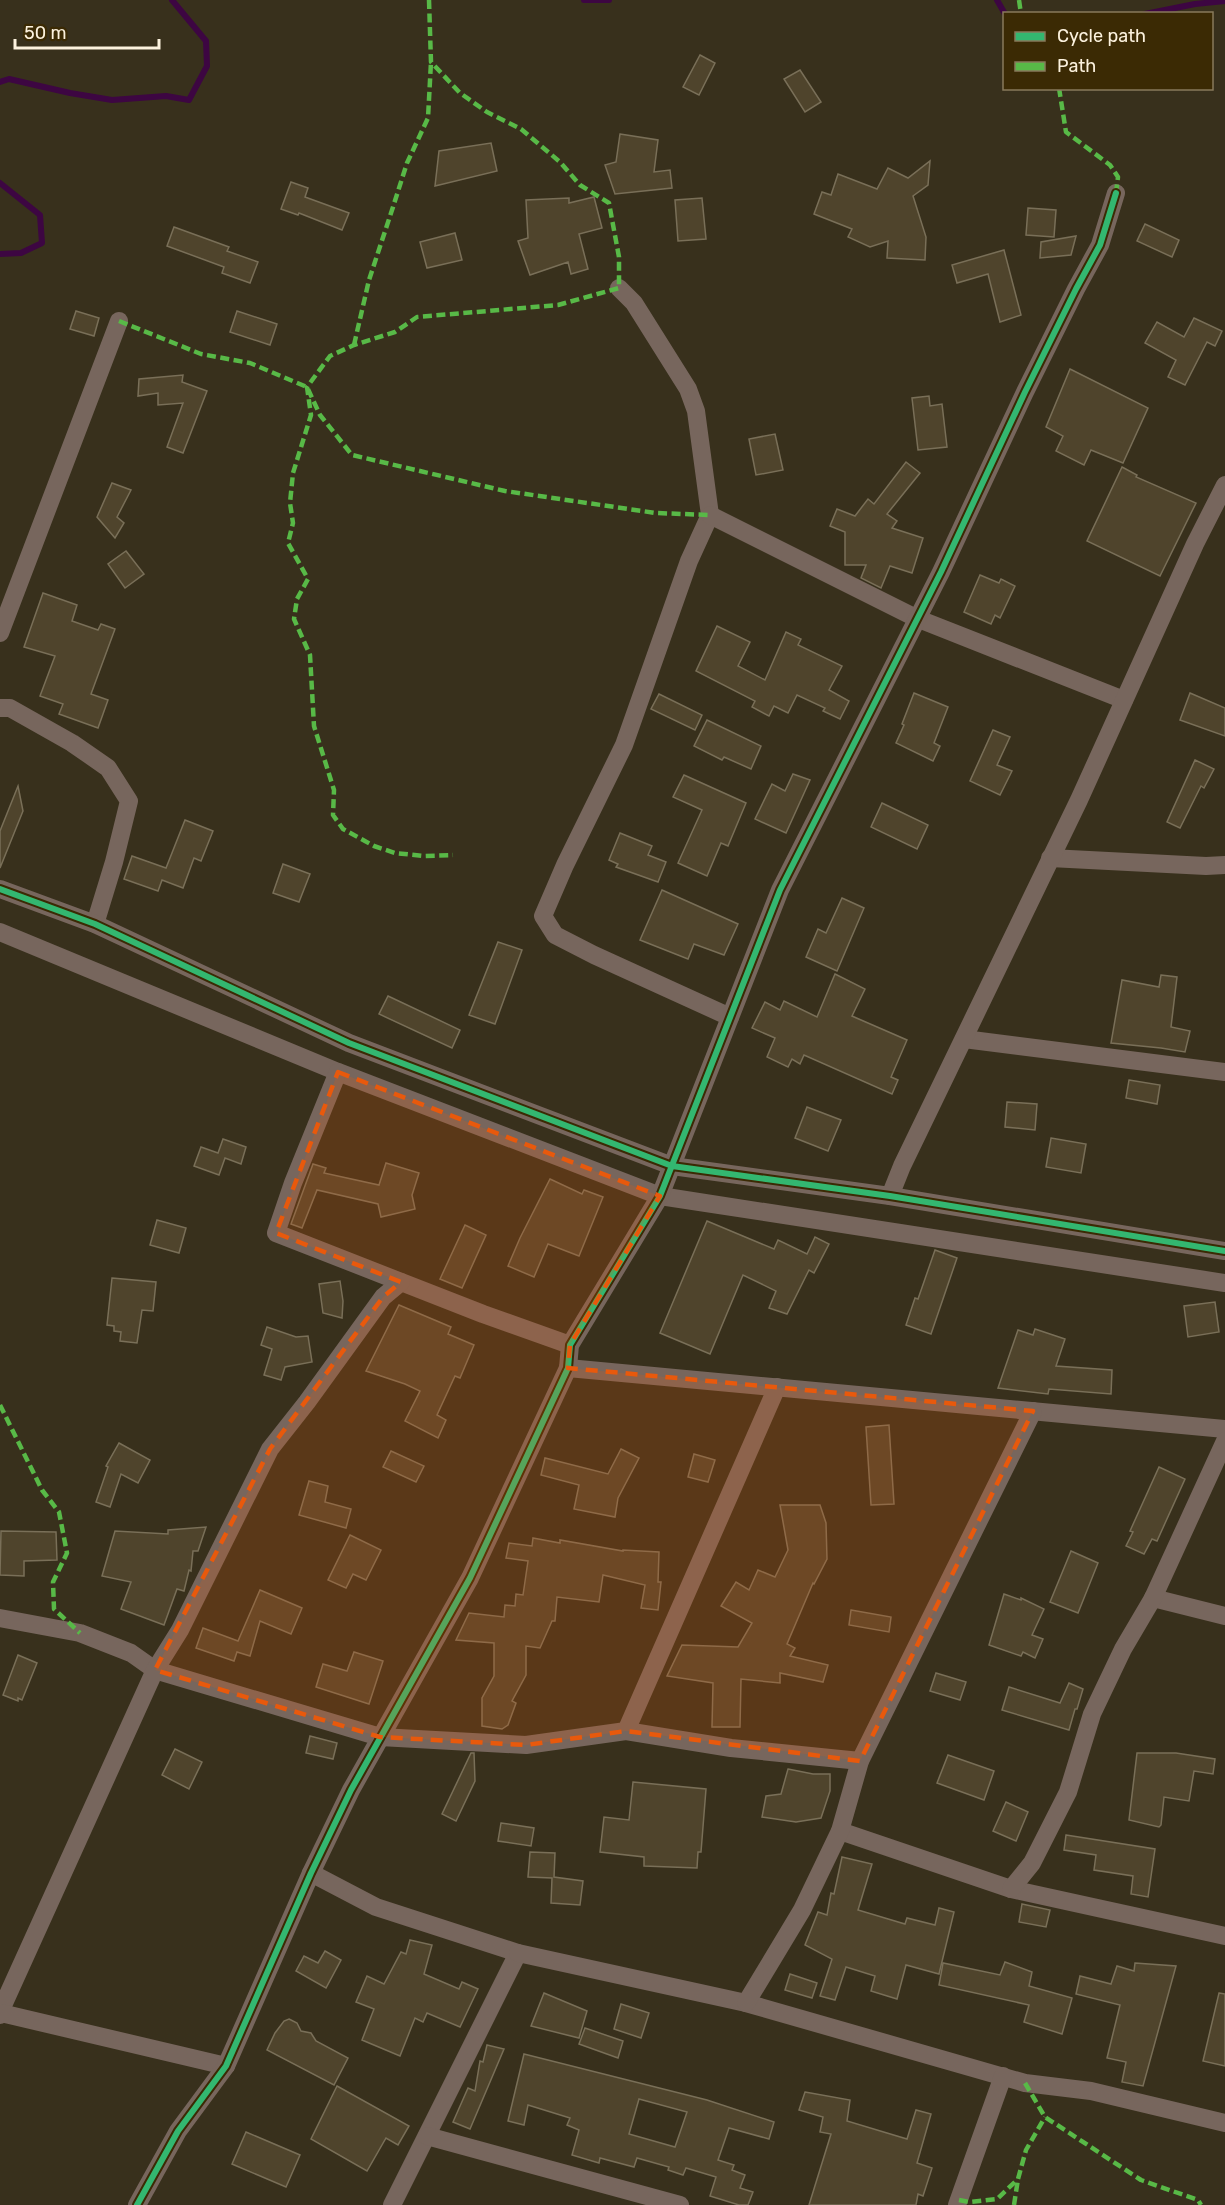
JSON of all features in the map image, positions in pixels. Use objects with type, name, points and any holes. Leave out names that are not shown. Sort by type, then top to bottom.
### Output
[{"type":"street","points":[[137,2205],[178,2131],[226,2066],[311,1873],[351,1790],[470,1578],[568,1368],[570,1345],[660,1196],[780,890],[941,572],[1076,289],[1100,245],[1116,193]]},
{"type":"street","points":[[619,288],[634,303],[688,389],[696,411],[710,515],[689,561],[624,745],[565,865],[543,916],[555,935],[730,1017]]},
{"type":"street","points":[[0,633],[119,321]]},
{"type":"street","points":[[890,1196],[902,1166],[1079,800],[1195,544],[1225,485]]},
{"type":"street","points":[[710,515],[916,618],[1124,700]]},
{"type":"street","points":[[0,708],[10,708],[21,714],[72,743],[108,768],[129,801],[95,924]]},
{"type":"street","points":[[1050,858],[1225,865]]},
{"type":"street","points":[[0,889],[95,924],[349,1043],[672,1166],[890,1196],[1225,1251]]},
{"type":"street","points":[[0,932],[338,1072],[660,1196],[1225,1283]]},
{"type":"street","points":[[964,1039],[1225,1072]]},
{"type":"street","points":[[338,1072],[293,1183],[276,1233],[570,1345]]},
{"type":"street","points":[[226,2066],[0,2013],[155,1671],[180,1630],[270,1449],[308,1402],[383,1297],[401,1282]]},
{"type":"street","points":[[568,1368],[1225,1429]]},
{"type":"street","points":[[626,1731],[777,1387]]},
{"type":"street","points":[[746,2003],[802,1910],[840,1831],[860,1761],[1033,1411]]},
{"type":"street","points":[[1011,1888],[1032,1863],[1068,1792],[1092,1714],[1124,1648],[1153,1598],[1225,1441]]},
{"type":"street","points":[[1153,1598],[1225,1616]]},
{"type":"street","points":[[0,1618],[80,1633],[131,1653],[155,1671],[380,1737],[526,1745],[626,1731],[731,1748],[860,1761]]},
{"type":"street","points":[[840,1831],[1011,1888],[1225,1936]]},
{"type":"street","points":[[311,1873],[376,1907],[518,1953],[746,2003],[1025,2083],[1091,2091],[1225,2123]]},
{"type":"street","points":[[392,2205],[518,1953]]},
{"type":"street","points":[[957,2205],[1002,2076]]},
{"type":"street","points":[[427,2136],[680,2205]]},
{"type":"highlighted area","points":[[338,1072],[660,1196],[570,1345],[568,1368],[1033,1411],[860,1761],[626,1731],[526,1745],[380,1737],[155,1670],[270,1449],[383,1297],[401,1282],[276,1233]]},
{"type":"building","points":[[700,55],[715,63],[699,95],[683,87]]},
{"type":"building","points":[[800,70],[821,102],[805,112],[784,79]]},
{"type":"building","points":[[620,134],[658,140],[654,172],[670,170],[672,188],[615,194],[605,165],[616,162]]},
{"type":"building","points":[[491,143],[497,171],[435,186],[439,151]]},
{"type":"building","points":[[930,161],[928,185],[913,196],[926,237],[925,260],[887,258],[888,241],[870,247],[848,237],[852,229],[814,214],[822,192],[831,195],[838,174],[877,189],[888,168],[908,178]]},
{"type":"building","points":[[291,182],[308,188],[305,197],[349,213],[342,230],[299,213],[298,215],[281,209]]},
{"type":"building","points":[[594,197],[602,228],[579,234],[588,269],[571,274],[568,262],[530,275],[518,241],[528,238],[526,200],[569,198],[569,203]]},
{"type":"building","points":[[702,198],[706,239],[678,241],[675,200]]},
{"type":"building","points":[[1028,208],[1056,210],[1054,237],[1026,235]]},
{"type":"building","points":[[1145,224],[1179,240],[1172,257],[1137,241]]},
{"type":"building","points":[[174,227],[229,247],[227,251],[258,262],[250,283],[222,273],[224,267],[167,246]]},
{"type":"building","points":[[455,233],[462,260],[427,268],[420,242]]},
{"type":"building","points":[[1076,236],[1071,255],[1040,258],[1041,242]]},
{"type":"building","points":[[1004,250],[1021,315],[1000,322],[988,274],[957,283],[952,265]]},
{"type":"building","points":[[76,311],[99,318],[94,336],[70,329]]},
{"type":"building","points":[[237,311],[277,324],[270,345],[230,332]]},
{"type":"building","points":[[1194,318],[1222,331],[1215,346],[1207,342],[1185,385],[1168,377],[1176,360],[1145,343],[1157,322],[1184,337]]},
{"type":"building","points":[[1070,369],[1148,408],[1123,463],[1091,450],[1084,465],[1056,451],[1063,436],[1046,427]]},
{"type":"building","points":[[183,375],[182,382],[207,391],[183,453],[167,447],[183,403],[158,405],[158,393],[138,396],[139,379]]},
{"type":"building","points":[[929,396],[930,406],[942,404],[947,447],[918,450],[912,398]]},
{"type":"building","points":[[775,434],[783,470],[756,475],[749,439]]},
{"type":"building","points":[[906,462],[920,473],[887,514],[897,521],[892,528],[923,538],[912,573],[890,566],[881,588],[861,578],[866,565],[845,565],[845,532],[830,526],[837,509],[855,516],[868,499],[874,504]]},
{"type":"building","points":[[1122,467],[1137,475],[1136,477],[1196,503],[1160,576],[1087,541]]},
{"type":"building","points":[[112,483],[131,490],[117,517],[124,523],[115,538],[97,517]]},
{"type":"building","points":[[126,551],[144,574],[125,588],[108,564]]},
{"type":"building","points":[[980,575],[999,583],[1001,579],[1015,586],[1000,618],[995,615],[991,624],[964,612]]},
{"type":"building","points":[[43,593],[77,605],[72,621],[98,630],[101,624],[115,629],[91,694],[108,700],[98,728],[59,714],[63,704],[40,696],[55,656],[24,647]]},
{"type":"building","points":[[717,626],[750,642],[738,666],[765,680],[786,632],[801,639],[798,645],[842,666],[829,690],[849,701],[840,719],[823,711],[825,708],[797,695],[788,713],[774,706],[769,716],[752,707],[755,701],[696,671]]},
{"type":"building","points":[[914,693],[948,707],[934,743],[940,746],[933,761],[896,743]]},
{"type":"building","points":[[1190,693],[1225,708],[1225,736],[1180,720]]},
{"type":"building","points":[[659,694],[702,715],[695,730],[651,709]]},
{"type":"building","points":[[707,720],[761,746],[751,769],[724,757],[722,760],[694,746]]},
{"type":"building","points":[[993,730],[1010,737],[997,765],[1012,771],[1000,795],[970,781]]},
{"type":"building","points":[[1195,760],[1214,769],[1204,788],[1201,786],[1180,828],[1167,822]]},
{"type":"building","points":[[793,774],[810,780],[786,833],[755,819],[772,784],[785,791]]},
{"type":"building","points":[[684,775],[746,803],[728,846],[721,843],[707,876],[678,863],[702,810],[673,797]]},
{"type":"building","points":[[18,786],[23,811],[0,868],[0,831]]},
{"type":"building","points":[[882,803],[928,825],[917,849],[871,827]]},
{"type":"building","points":[[185,820],[213,831],[201,861],[194,858],[183,888],[162,880],[158,891],[124,879],[132,856],[166,868]]},
{"type":"building","points":[[620,833],[652,846],[648,855],[666,862],[658,882],[616,867],[618,864],[609,860]]},
{"type":"building","points":[[283,864],[310,874],[299,902],[273,893]]},
{"type":"building","points":[[662,890],[738,924],[724,955],[694,944],[688,959],[640,940]]},
{"type":"building","points":[[842,898],[864,908],[837,971],[806,957],[818,929],[826,933]]},
{"type":"building","points":[[498,942],[522,950],[495,1024],[469,1015]]},
{"type":"building","points":[[835,974],[865,989],[852,1016],[907,1040],[891,1077],[898,1080],[892,1094],[804,1055],[800,1064],[792,1059],[788,1067],[767,1057],[775,1038],[752,1028],[765,1002],[780,1010],[784,1001],[817,1017]]},
{"type":"building","points":[[1161,975],[1177,977],[1171,1027],[1190,1031],[1185,1052],[1111,1043],[1122,980],[1159,987]]},
{"type":"building","points":[[388,996],[460,1030],[452,1048],[379,1014]]},
{"type":"building","points":[[1129,1080],[1160,1085],[1157,1104],[1126,1098]]},
{"type":"building","points":[[1007,1102],[1037,1104],[1035,1130],[1005,1127]]},
{"type":"building","points":[[807,1107],[841,1120],[828,1151],[795,1138]]},
{"type":"building","points":[[1051,1138],[1086,1144],[1081,1173],[1046,1167]]},
{"type":"building","points":[[223,1139],[246,1147],[241,1164],[225,1158],[219,1175],[194,1166],[201,1147],[218,1153]]},
{"type":"building","points":[[386,1163],[419,1173],[412,1195],[415,1209],[381,1217],[378,1204],[317,1190],[302,1228],[291,1224],[313,1164],[326,1168],[324,1173],[379,1185]]},
{"type":"building","points":[[550,1179],[582,1194],[584,1190],[603,1197],[579,1256],[548,1244],[534,1277],[508,1266]]},
{"type":"building","points":[[157,1220],[186,1228],[179,1253],[150,1245]]},
{"type":"building","points":[[707,1221],[774,1249],[778,1240],[807,1254],[815,1237],[829,1244],[814,1273],[809,1270],[787,1314],[769,1308],[776,1291],[743,1275],[710,1354],[660,1333]]},
{"type":"building","points":[[465,1225],[486,1235],[462,1288],[440,1279]]},
{"type":"building","points":[[935,1250],[957,1258],[931,1334],[906,1325],[915,1298],[918,1299]]},
{"type":"building","points":[[112,1278],[156,1282],[153,1311],[142,1310],[137,1343],[120,1341],[121,1332],[114,1331],[114,1326],[107,1325]]},
{"type":"building","points":[[340,1281],[343,1301],[342,1318],[323,1313],[319,1284]]},
{"type":"building","points":[[1215,1302],[1219,1332],[1188,1337],[1184,1306]]},
{"type":"building","points":[[399,1305],[451,1327],[448,1334],[474,1345],[460,1378],[455,1376],[437,1415],[446,1420],[438,1438],[405,1421],[420,1391],[366,1371]]},
{"type":"building","points":[[267,1327],[296,1337],[308,1336],[312,1362],[285,1367],[281,1380],[264,1375],[272,1349],[261,1345]]},
{"type":"building","points":[[1035,1329],[1065,1339],[1056,1366],[1112,1370],[1111,1394],[1049,1389],[1048,1394],[998,1388],[1018,1330],[1033,1335]]},
{"type":"building","points":[[889,1425],[894,1504],[871,1505],[866,1427]]},
{"type":"building","points":[[119,1443],[150,1460],[138,1483],[121,1474],[110,1507],[96,1502],[108,1467],[106,1466]]},
{"type":"building","points":[[621,1449],[639,1458],[618,1498],[615,1517],[574,1509],[579,1485],[541,1475],[545,1458],[608,1474]]},
{"type":"building","points":[[391,1451],[424,1466],[416,1482],[383,1467]]},
{"type":"building","points":[[694,1454],[715,1460],[708,1482],[688,1477]]},
{"type":"building","points":[[1159,1467],[1185,1479],[1157,1541],[1152,1539],[1144,1554],[1126,1546],[1133,1532],[1130,1531]]},
{"type":"building","points":[[309,1481],[328,1486],[325,1502],[351,1509],[346,1528],[299,1515]]},
{"type":"building","points":[[780,1505],[820,1505],[826,1523],[827,1559],[813,1583],[787,1644],[795,1648],[790,1656],[828,1665],[823,1682],[780,1673],[780,1683],[741,1679],[740,1727],[712,1727],[713,1683],[667,1676],[682,1645],[738,1647],[752,1623],[721,1606],[736,1582],[749,1590],[758,1570],[775,1577],[788,1550]]},
{"type":"building","points":[[206,1527],[198,1551],[193,1551],[191,1571],[189,1570],[184,1591],[177,1589],[164,1625],[121,1609],[131,1582],[102,1576],[115,1531],[168,1534],[168,1530]]},
{"type":"building","points":[[1,1531],[56,1532],[57,1560],[24,1561],[24,1576],[0,1575]]},
{"type":"building","points":[[350,1535],[381,1550],[366,1580],[353,1574],[346,1588],[328,1580]]},
{"type":"building","points":[[533,1538],[560,1543],[560,1540],[623,1551],[659,1552],[658,1582],[661,1582],[658,1610],[641,1608],[645,1585],[603,1575],[599,1602],[557,1597],[555,1621],[552,1621],[540,1648],[526,1646],[526,1675],[512,1701],[516,1703],[508,1725],[502,1729],[482,1726],[482,1698],[494,1676],[494,1643],[456,1640],[469,1613],[504,1617],[505,1605],[515,1606],[516,1594],[523,1595],[528,1561],[506,1558],[509,1543],[532,1546]]},
{"type":"building","points":[[1071,1551],[1098,1563],[1078,1613],[1050,1602]]},
{"type":"building","points":[[260,1590],[302,1608],[291,1634],[260,1621],[250,1656],[237,1652],[234,1661],[196,1648],[203,1628],[238,1641]]},
{"type":"building","points":[[1004,1594],[1021,1600],[1021,1598],[1044,1609],[1032,1635],[1043,1639],[1035,1658],[1023,1652],[1021,1656],[989,1645]]},
{"type":"building","points":[[851,1610],[891,1617],[889,1632],[849,1625]]},
{"type":"building","points":[[354,1652],[383,1661],[369,1704],[316,1687],[323,1664],[347,1671]]},
{"type":"building","points":[[18,1655],[37,1663],[22,1700],[18,1698],[18,1701],[3,1695]]},
{"type":"building","points":[[936,1673],[966,1682],[960,1700],[930,1691]]},
{"type":"building","points":[[1069,1683],[1083,1689],[1069,1730],[1002,1710],[1009,1687],[1060,1703]]},
{"type":"building","points":[[310,1736],[337,1743],[333,1759],[306,1753]]},
{"type":"building","points":[[175,1749],[202,1762],[189,1789],[162,1775]]},
{"type":"building","points":[[471,1753],[474,1753],[475,1781],[456,1821],[442,1814]]},
{"type":"building","points":[[1137,1753],[1176,1753],[1215,1759],[1213,1774],[1194,1771],[1189,1801],[1164,1797],[1159,1827],[1129,1820]]},
{"type":"building","points":[[948,1755],[994,1771],[984,1800],[937,1783]]},
{"type":"building","points":[[788,1769],[813,1774],[830,1774],[830,1791],[821,1818],[796,1822],[762,1817],[766,1796],[781,1794]]},
{"type":"building","points":[[633,1782],[706,1789],[701,1852],[698,1852],[697,1868],[644,1866],[644,1857],[600,1852],[604,1817],[629,1820]]},
{"type":"building","points":[[1006,1802],[1028,1812],[1016,1841],[993,1831]]},
{"type":"building","points":[[501,1823],[534,1828],[531,1846],[498,1841]]},
{"type":"building","points":[[1066,1835],[1155,1849],[1148,1897],[1131,1894],[1133,1876],[1094,1870],[1096,1855],[1064,1850]]},
{"type":"building","points":[[530,1852],[555,1853],[554,1877],[583,1881],[580,1905],[551,1903],[552,1878],[528,1877]]},
{"type":"building","points":[[842,1857],[872,1864],[858,1910],[905,1924],[907,1918],[935,1925],[939,1908],[954,1912],[939,1974],[906,1965],[897,1999],[871,1991],[875,1976],[846,1967],[835,2000],[820,1996],[832,1959],[805,1945],[818,1912],[827,1915]]},
{"type":"building","points":[[1022,1904],[1050,1910],[1046,1927],[1019,1922]]},
{"type":"building","points":[[410,1940],[432,1945],[424,1974],[459,1989],[462,1982],[478,1989],[460,2027],[427,2013],[423,2022],[415,2018],[400,2056],[362,2040],[374,2009],[356,2002],[367,1976],[384,1984],[401,1952],[406,1954]]},
{"type":"building","points":[[325,1951],[341,1960],[326,1988],[296,1971],[304,1956],[318,1963]]},
{"type":"building","points":[[1005,1962],[1032,1972],[1029,1986],[1072,1998],[1062,2034],[1024,2022],[1029,2005],[939,1985],[943,1963],[1000,1975]]},
{"type":"building","points":[[1135,1963],[1176,1966],[1143,2086],[1122,2082],[1126,2062],[1107,2058],[1120,2005],[1076,1994],[1080,1976],[1111,1984],[1117,1966],[1134,1971]]},
{"type":"building","points":[[790,1974],[817,1983],[812,1998],[785,1990]]},
{"type":"building","points":[[544,1993],[587,2011],[579,2038],[531,2026]]},
{"type":"building","points":[[1219,1993],[1225,1994],[1225,2066],[1203,2061]]},
{"type":"building","points":[[621,2004],[649,2013],[641,2038],[614,2029]]},
{"type":"building","points":[[289,2019],[297,2023],[301,2031],[311,2033],[316,2041],[348,2058],[334,2085],[267,2050],[275,2033],[284,2021]]},
{"type":"building","points":[[585,2028],[623,2041],[618,2058],[579,2044]]},
{"type":"building","points":[[487,2045],[504,2049],[470,2129],[453,2122],[468,2088],[475,2091],[480,2061],[483,2062]]},
{"type":"building","points":[[524,2054],[707,2100],[774,2122],[769,2139],[729,2128],[718,2160],[734,2165],[732,2170],[745,2175],[740,2188],[753,2192],[748,2205],[739,2205],[710,2196],[716,2177],[686,2168],[683,2175],[668,2170],[669,2167],[637,2158],[634,2167],[600,2158],[599,2163],[572,2155],[579,2130],[567,2125],[570,2118],[528,2105],[524,2125],[508,2121]],"holes":[[[639,2099],[687,2112],[675,2147],[629,2134]]]},
{"type":"building","points":[[337,2086],[409,2126],[398,2145],[386,2138],[367,2171],[311,2139]]},
{"type":"building","points":[[805,2092],[850,2100],[847,2121],[907,2139],[916,2110],[931,2114],[917,2163],[932,2168],[923,2196],[918,2194],[916,2205],[809,2205],[831,2134],[820,2132],[823,2117],[799,2110]]},
{"type":"building","points":[[246,2132],[300,2155],[286,2187],[232,2164]]},
{"type":"waterway","points":[[0,82],[9,79],[112,100],[166,96],[189,100],[207,66],[206,41],[172,0]]},
{"type":"waterway","points":[[584,0],[609,0]]},
{"type":"waterway","points":[[997,0],[1004,12]]},
{"type":"waterway","points":[[1155,12],[1225,1]]},
{"type":"waterway","points":[[0,183],[40,215],[42,243],[21,253],[0,254]]},
{"type":"marked path","points":[[429,0],[431,62],[460,93],[487,112],[521,129],[560,162],[580,185],[609,203],[619,257],[619,288],[558,305],[417,317],[395,332],[354,345],[330,356],[307,387],[311,415],[293,473],[290,503],[293,523],[288,543],[308,579],[297,599],[294,619],[310,655],[314,726],[334,790],[333,815],[343,829],[374,846],[395,853],[424,856],[453,855]]},
{"type":"marked path","points":[[1019,0],[1021,12]]},
{"type":"marked path","points":[[354,345],[369,280],[407,163],[428,118],[431,62]]},
{"type":"marked path","points":[[1059,90],[1066,132],[1110,165],[1118,177],[1116,193]]},
{"type":"marked path","points":[[119,321],[201,354],[250,363],[307,387],[320,415],[352,455],[505,491],[656,513],[710,515]]},
{"type":"marked path","points":[[0,1405],[42,1490],[59,1512],[67,1553],[53,1582],[54,1609],[80,1633]]},
{"type":"marked path","points":[[1025,2083],[1045,2117],[1141,2180],[1198,2200],[1201,2205]]},
{"type":"marked path","points":[[959,2200],[969,2202],[997,2199],[1018,2179],[1026,2150],[1045,2117]]},
{"type":"marked path","points":[[1014,2205],[1018,2179]]},
{"type":"cycle path","points":[[137,2205],[178,2131],[226,2066],[311,1873],[351,1790],[470,1578],[568,1368],[570,1345],[660,1196],[780,890],[941,572],[1025,392],[1100,245],[1116,193]]},
{"type":"cycle path","points":[[0,889],[95,924],[349,1043],[672,1166],[890,1196],[1225,1251]]}]
